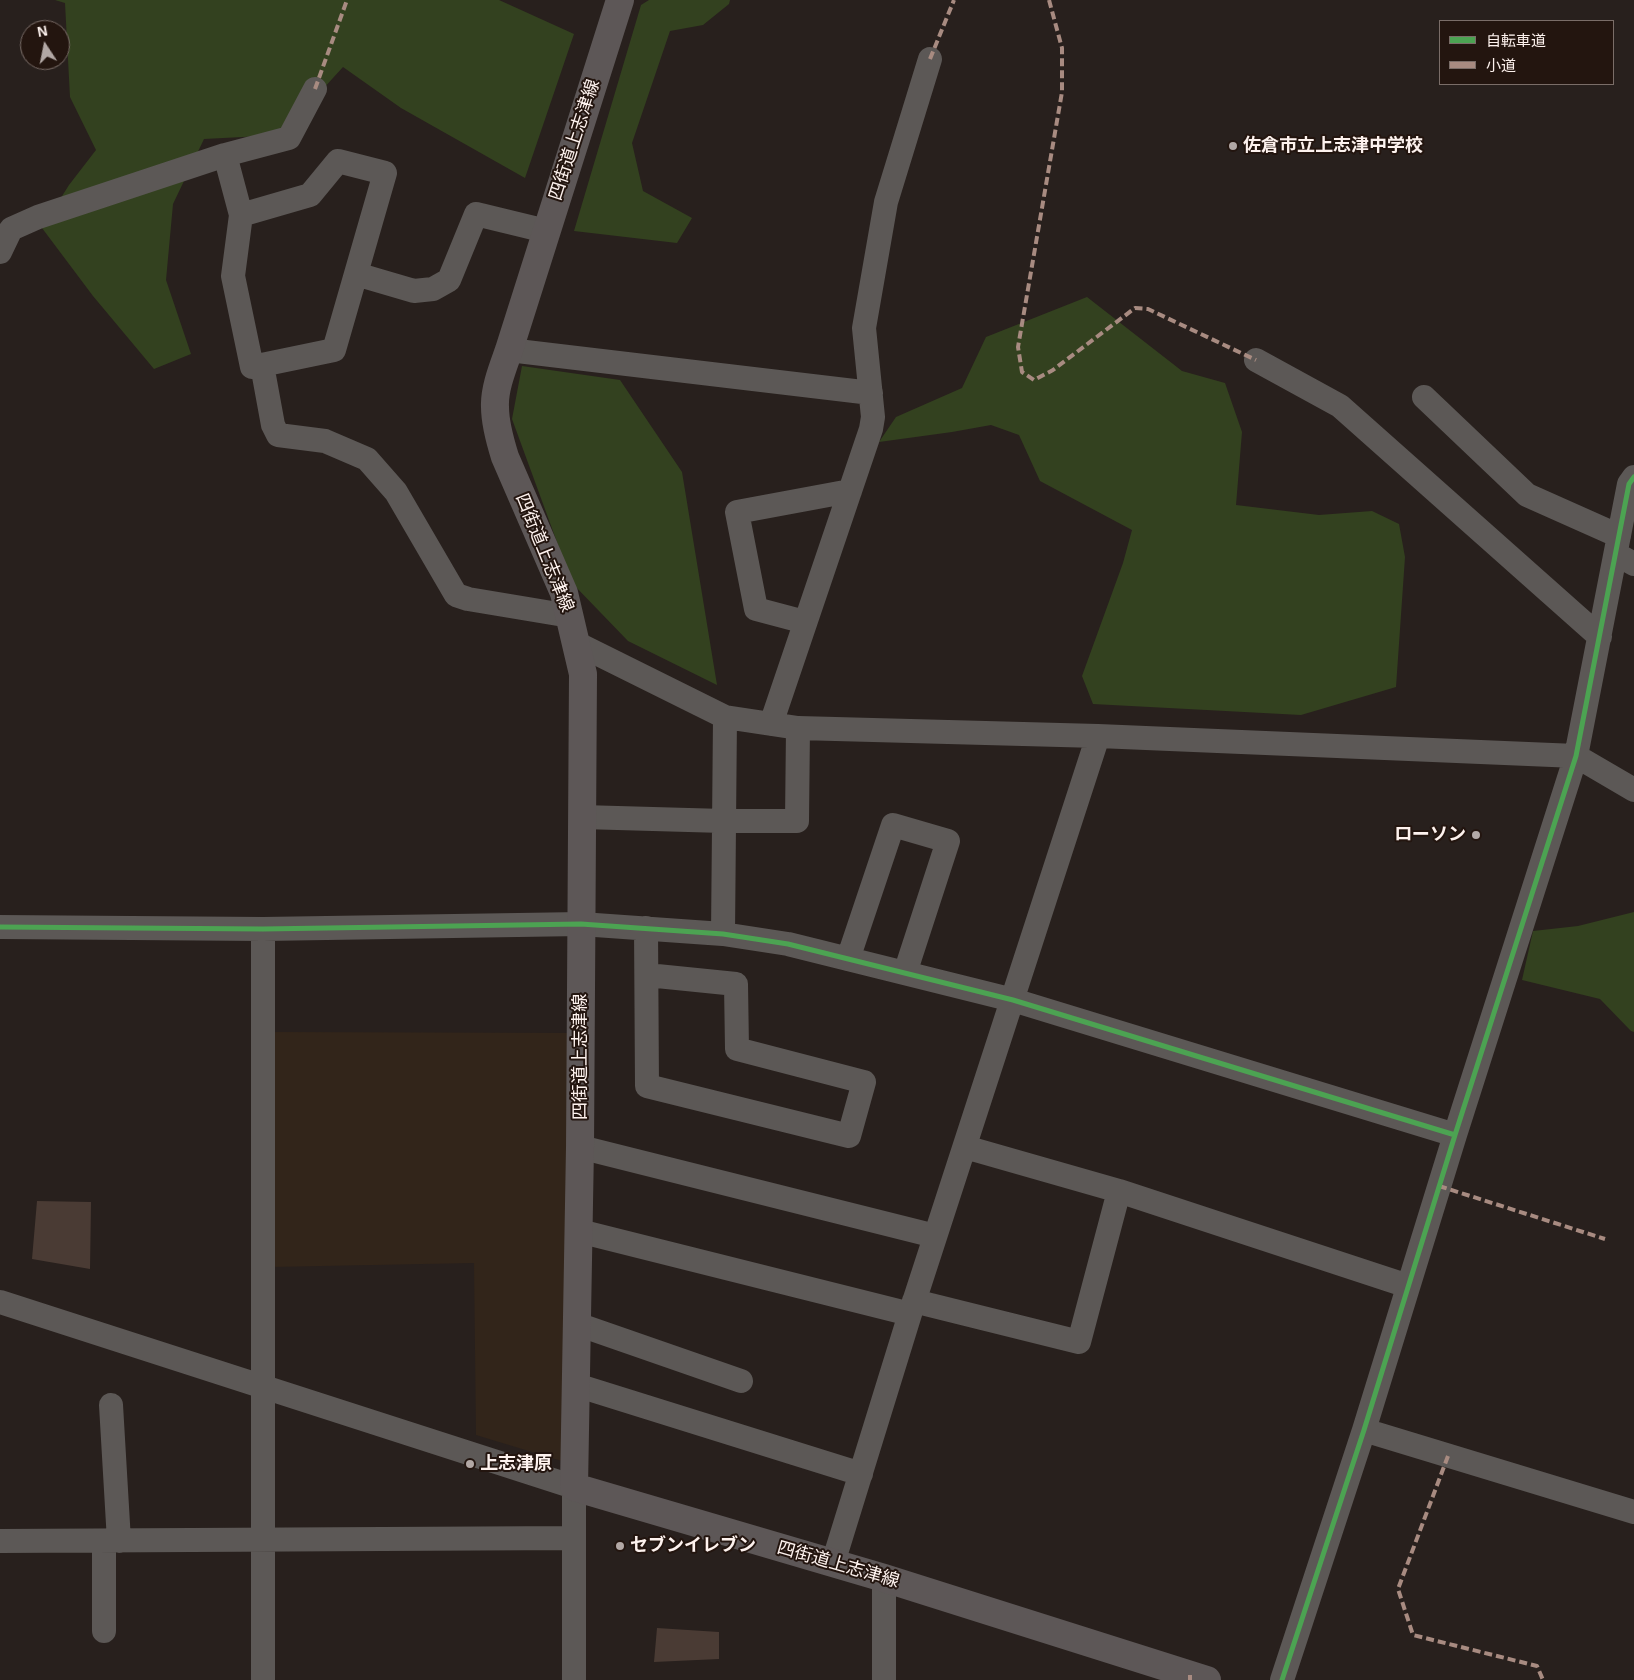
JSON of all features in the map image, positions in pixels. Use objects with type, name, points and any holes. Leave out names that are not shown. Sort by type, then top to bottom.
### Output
[{"type":"main road","name":"四街道上志津線","points":[[620,0],[508,350],[495,406],[498,434],[505,457],[564,593],[583,674],[580,1147],[574,1487],[884,1578],[1207,1680]]},
{"type":"street","points":[[771,724],[871,429],[873,417],[864,328],[886,202],[930,59]]},
{"type":"street","points":[[0,252],[6,224],[38,217],[225,155],[289,138],[315,89]]},
{"type":"street","points":[[225,155],[241,215],[233,276],[252,367],[334,350],[385,173],[338,161],[310,195],[241,215]]},
{"type":"street","points":[[356,274],[414,291],[434,288],[449,280],[476,214],[546,231]]},
{"type":"street","points":[[508,350],[871,394]]},
{"type":"street","points":[[1256,360],[1340,406],[1600,637]]},
{"type":"street","points":[[262,365],[273,426],[278,435],[325,440],[368,459],[396,492],[456,595],[468,599],[570,616]]},
{"type":"street","points":[[1424,397],[1527,495],[1623,551]]},
{"type":"street","points":[[1282,1680],[1364,1430],[1455,1135],[1576,756],[1600,637],[1623,551],[1629,484],[1634,477]]},
{"type":"street","points":[[805,622],[756,609],[737,512],[850,491]]},
{"type":"street","points":[[576,644],[725,717],[798,728],[1098,736],[1576,756],[1634,790]]},
{"type":"street","points":[[723,934],[725,717]]},
{"type":"street","points":[[582,817],[797,821],[798,728]]},
{"type":"street","points":[[833,1563],[912,1308],[1098,736]]},
{"type":"street","points":[[848,959],[893,825],[948,841],[905,973]]},
{"type":"street","points":[[0,927],[263,929],[581,924],[723,934],[788,944],[1013,1000],[1455,1135]]},
{"type":"street","points":[[646,928],[647,1086],[849,1136],[864,1082],[737,1049],[736,984],[647,975]]},
{"type":"street","points":[[263,929],[263,1680]]},
{"type":"street","points":[[580,1147],[936,1236]]},
{"type":"street","points":[[965,1147],[1119,1191],[1408,1286]]},
{"type":"street","points":[[579,1231],[912,1308],[1079,1342],[1119,1191]]},
{"type":"street","points":[[0,1302],[574,1487],[574,1680]]},
{"type":"street","points":[[577,1324],[741,1381]]},
{"type":"street","points":[[576,1385],[861,1474]]},
{"type":"street","points":[[104,1631],[111,1541],[111,1405]]},
{"type":"street","points":[[1364,1430],[1632,1504]]},
{"type":"street","points":[[0,1542],[574,1538]]},
{"type":"street","points":[[884,1578],[884,1680]]},
{"type":"shaded area","points":[[274,1032],[570,1033],[565,1462],[476,1435],[474,1263],[271,1267]]},
{"type":"green space","points":[[55,0],[499,0],[574,34],[525,178],[401,108],[343,67],[281,135],[204,139],[173,204],[166,280],[191,354],[154,369],[93,296],[42,228],[69,185],[96,150],[70,97],[70,20],[66,20],[65,3]]},
{"type":"green space","points":[[649,0],[730,0],[729,4],[703,25],[670,31],[632,143],[643,191],[692,218],[677,243],[574,231],[641,5]]},
{"type":"green space","points":[[1087,297],[1182,371],[1225,383],[1242,432],[1236,505],[1319,515],[1372,511],[1399,524],[1405,557],[1396,687],[1301,715],[1093,704],[1082,676],[1123,563],[1132,530],[1040,481],[1019,435],[991,425],[879,442],[896,417],[962,388],[986,337]]},
{"type":"green space","points":[[522,366],[620,380],[682,472],[717,685],[628,641],[572,583],[512,419]]},
{"type":"green space","points":[[1634,912],[1634,1032],[1600,999],[1522,980],[1533,931],[1578,926]]},
{"type":"building","points":[[37,1201],[91,1202],[90,1269],[32,1259]]},
{"type":"building","points":[[657,1628],[719,1632],[719,1659],[654,1662]]},
{"type":"marked path","points":[[315,89],[347,0]]},
{"type":"marked path","points":[[930,59],[954,0]]},
{"type":"marked path","points":[[1049,0],[1062,48],[1062,92],[1018,347],[1022,372],[1034,380],[1053,370],[1135,308],[1148,309],[1256,360]]},
{"type":"marked path","points":[[1439,1186],[1605,1239]]},
{"type":"marked path","points":[[1448,1456],[1398,1589],[1413,1635],[1537,1666],[1543,1680]]},
{"type":"marked path","points":[[1190,1675],[1190,1680]]},
{"type":"cycle path","points":[[1282,1680],[1364,1430],[1455,1135],[1576,756],[1629,484],[1634,477]]},
{"type":"cycle path","points":[[0,927],[263,929],[581,924],[723,934],[788,944],[1013,1000],[1455,1135]]},
{"type":"place","name":"佐倉市立上志津中学校","points":[[1233,146]]},
{"type":"place","name":"ローソン","points":[[1476,835]]},
{"type":"place","name":"上志津原","points":[[470,1464]]},
{"type":"place","name":"セブンイレブン","points":[[620,1546]]}]
